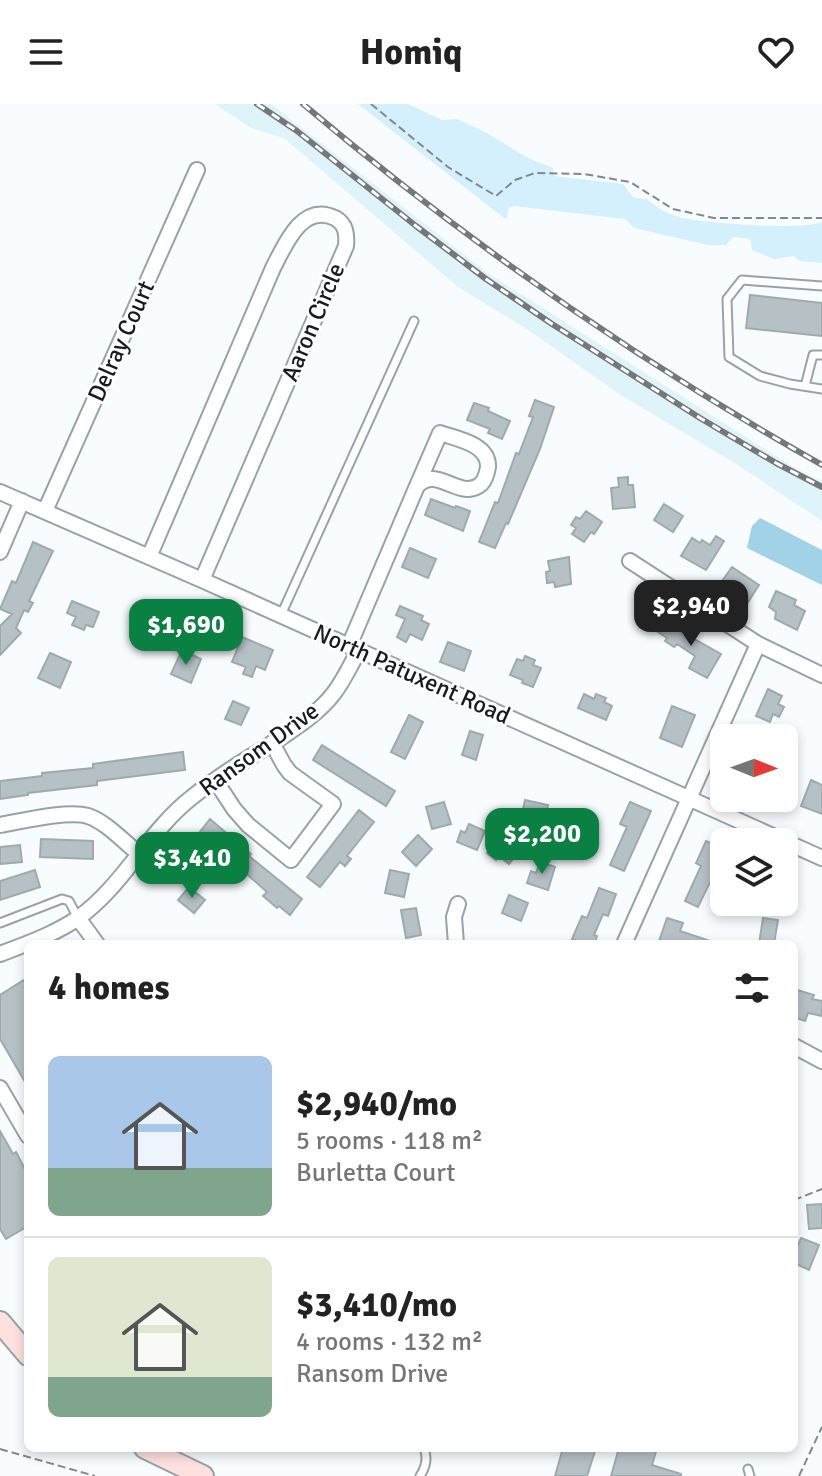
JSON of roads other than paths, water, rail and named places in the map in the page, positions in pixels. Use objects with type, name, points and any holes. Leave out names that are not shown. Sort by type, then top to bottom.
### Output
[{"type":"main road","points":[[0,1322],[24,1350]]},
{"type":"main road","points":[[153,1452],[203,1476]]},
{"type":"street","name":"Delray Court","points":[[45,511],[197,170]]},
{"type":"street","name":"Aaron Circle","points":[[149,557],[283,248],[292,233],[309,217],[321,214],[336,218],[345,229],[346,246],[202,580]]},
{"type":"street","name":"Ransom Drive","points":[[36,940],[78,918],[104,895],[181,807],[215,780],[301,725],[335,692],[417,486],[440,433],[473,445],[485,454],[488,469],[481,483],[473,488],[463,490],[430,478],[422,480],[417,486]]},
{"type":"street","name":"North Patuxent Road","points":[[0,492],[822,858]]},
{"type":"street","points":[[0,552],[22,501]]},
{"type":"street","points":[[630,561],[758,644],[822,675]]},
{"type":"street","points":[[626,940],[758,644]]},
{"type":"street","points":[[215,780],[248,825],[291,860],[333,804],[290,773],[272,743]]},
{"type":"street","points":[[0,825],[78,814],[100,822],[138,853]]},
{"type":"street","points":[[456,940],[454,917],[458,904]]},
{"type":"street","points":[[78,918],[94,940]]},
{"type":"street","name":"Ransom Drive","points":[[0,954],[24,945]]},
{"type":"street","points":[[798,1048],[822,1061]]},
{"type":"street","points":[[0,1088],[24,1129]]},
{"type":"lane","points":[[822,286],[742,280],[727,299],[729,357],[760,376],[822,389]]},
{"type":"lane","points":[[281,615],[414,321]]},
{"type":"lane","points":[[805,386],[813,355],[822,355]]},
{"type":"lane","points":[[0,923],[62,899],[69,901],[78,918]]},
{"type":"lane","points":[[420,1476],[426,1466],[425,1452]]},
{"type":"water","points":[[760,518],[822,550],[822,585],[747,548],[752,526]]},
{"type":"railway","points":[[257,104],[297,131],[486,279],[552,324],[700,418],[822,487]]},
{"type":"railway","points":[[303,104],[489,251],[619,341],[822,465]]}]
